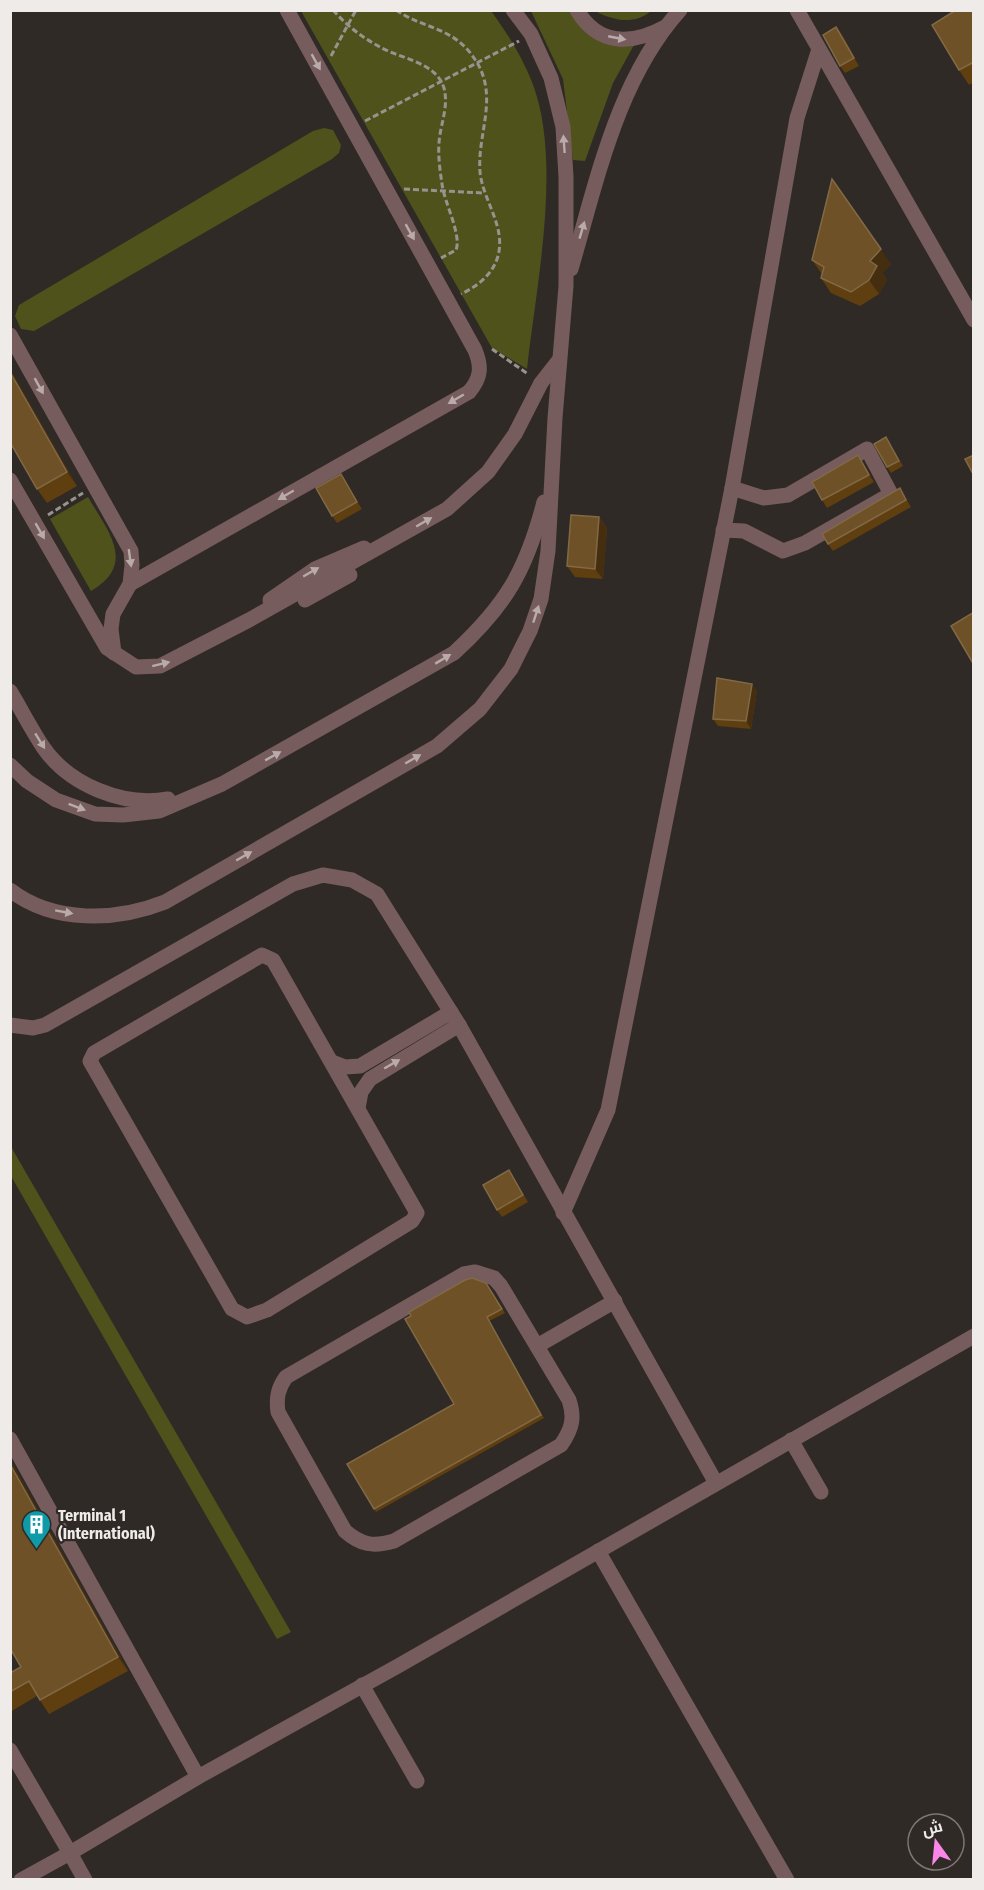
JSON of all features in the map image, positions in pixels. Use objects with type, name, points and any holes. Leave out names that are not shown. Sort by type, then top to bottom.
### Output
[{"type":"lane","points":[[130,584],[469,392],[477,382],[480,372],[475,350],[288,10]]},
{"type":"lane","points":[[10,890],[22,899],[54,911],[91,917],[121,915],[165,902],[437,746],[480,709],[511,669],[530,631],[541,599],[548,550],[558,360],[566,286],[566,177],[563,127],[551,78],[531,34],[513,10]]},
{"type":"lane","points":[[577,10],[583,21],[601,35],[623,41],[645,38],[665,27]]},
{"type":"lane","points":[[566,286],[611,132],[665,27],[680,10]]},
{"type":"lane","points":[[797,10],[974,320]]},
{"type":"lane","points":[[563,1213],[608,1110],[732,488],[796,118],[819,49]]},
{"type":"lane","points":[[10,335],[130,551],[132,565],[130,584],[113,614],[111,629],[114,654]]},
{"type":"lane","points":[[10,480],[107,648],[136,667],[160,666],[249,621],[447,509],[488,472],[515,434],[541,383],[558,360]]},
{"type":"lane","points":[[723,530],[744,531],[783,551],[805,543],[891,494],[867,449],[788,495],[764,498],[732,488]]},
{"type":"lane","points":[[10,765],[27,781],[56,800],[95,814],[123,815],[159,811],[222,784],[454,653],[486,623],[514,585],[526,559],[551,472]]},
{"type":"lane","points":[[10,691],[44,748],[72,776],[116,798],[152,802],[184,796],[222,784]]},
{"type":"lane","points":[[10,1024],[33,1028],[45,1025],[293,884],[323,875],[352,880],[377,894],[455,1019],[717,1483]]},
{"type":"lane","points":[[262,955],[273,960],[332,1062],[416,1208],[415,1218],[256,1316],[247,1317],[232,1309],[90,1061],[94,1053],[262,955]]},
{"type":"lane","points":[[332,1062],[345,1067],[360,1066],[455,1019]]},
{"type":"lane","points":[[358,1108],[362,1092],[370,1079],[455,1019]]},
{"type":"lane","points":[[475,1272],[494,1278],[537,1346],[569,1400],[573,1412],[572,1425],[561,1445],[394,1541],[376,1546],[358,1542],[345,1531],[278,1412],[278,1393],[286,1377],[464,1274],[475,1272]]},
{"type":"lane","points":[[537,1346],[615,1301]]},
{"type":"lane","points":[[21,1880],[974,1336]]},
{"type":"lane","points":[[10,1439],[198,1777]]},
{"type":"lane","points":[[791,1440],[821,1492]]},
{"type":"lane","points":[[598,1551],[787,1880]]},
{"type":"lane","points":[[362,1685],[417,1781]]},
{"type":"lane","points":[[10,1750],[85,1880]]},
{"type":"path","points":[[333,10],[348,25],[389,52],[425,67],[441,81],[445,99],[439,142],[443,190],[458,239],[456,250],[441,258]]},
{"type":"path","points":[[329,61],[356,10]]},
{"type":"path","points":[[396,10],[447,33],[477,62],[486,85],[488,100],[480,158],[484,193],[500,235],[498,255],[486,277],[461,294]]},
{"type":"path","points":[[364,122],[531,34]]},
{"type":"path","points":[[402,189],[484,193]]},
{"type":"path","points":[[489,346],[541,383]]},
{"type":"path","points":[[35,523],[95,486]]},
{"type":"green space","points":[[651,10],[631,20],[609,17],[595,11]]},
{"type":"green space","points":[[301,11],[491,11],[508,36],[532,82],[541,114],[546,148],[545,224],[527,369],[492,348]]},
{"type":"green space","points":[[531,11],[569,11],[589,33],[604,40],[634,45],[613,83],[585,161],[573,160],[563,79]]},
{"type":"green space","points":[[324,128],[333,130],[341,145],[339,153],[332,159],[34,331],[21,329],[15,316],[19,305],[313,131]]},
{"type":"green space","points":[[88,497],[110,534],[116,558],[113,570],[105,581],[91,591],[50,519]]},
{"type":"green space","points":[[10,1145],[291,1632],[277,1639],[11,1176]]},
{"type":"building","points":[[956,10],[974,10],[974,62],[959,70],[932,25]]},
{"type":"building","points":[[836,27],[854,58],[840,66],[823,35]]},
{"type":"building","points":[[832,179],[881,249],[870,261],[877,266],[869,280],[851,292],[821,278],[824,267],[812,260]]},
{"type":"building","points":[[10,372],[67,472],[37,489],[10,442]]},
{"type":"building","points":[[886,437],[899,461],[887,467],[874,444]]},
{"type":"building","points":[[858,455],[869,475],[822,500],[812,482]]},
{"type":"building","points":[[974,455],[974,471],[972,472],[965,459]]},
{"type":"building","points":[[341,474],[357,502],[332,516],[316,488]]},
{"type":"building","points":[[900,488],[906,500],[828,544],[822,534]]},
{"type":"building","points":[[571,515],[599,517],[595,569],[567,566]]},
{"type":"building","points":[[974,612],[974,665],[951,626]]},
{"type":"building","points":[[717,678],[752,684],[746,721],[713,719]]},
{"type":"building","points":[[509,1170],[523,1195],[497,1210],[483,1185]]},
{"type":"building","points":[[472,1278],[486,1283],[502,1309],[487,1317],[541,1415],[374,1509],[347,1464],[454,1404],[405,1319],[411,1316],[409,1312]]},
{"type":"building","name":"Terminal 1 (International)","points":[[10,1464],[118,1657],[40,1700],[29,1681],[10,1692],[10,1673],[21,1667],[10,1648]]},
{"type":"place","name":"Terminal 1 (International)","points":[[37,1550]]}]
